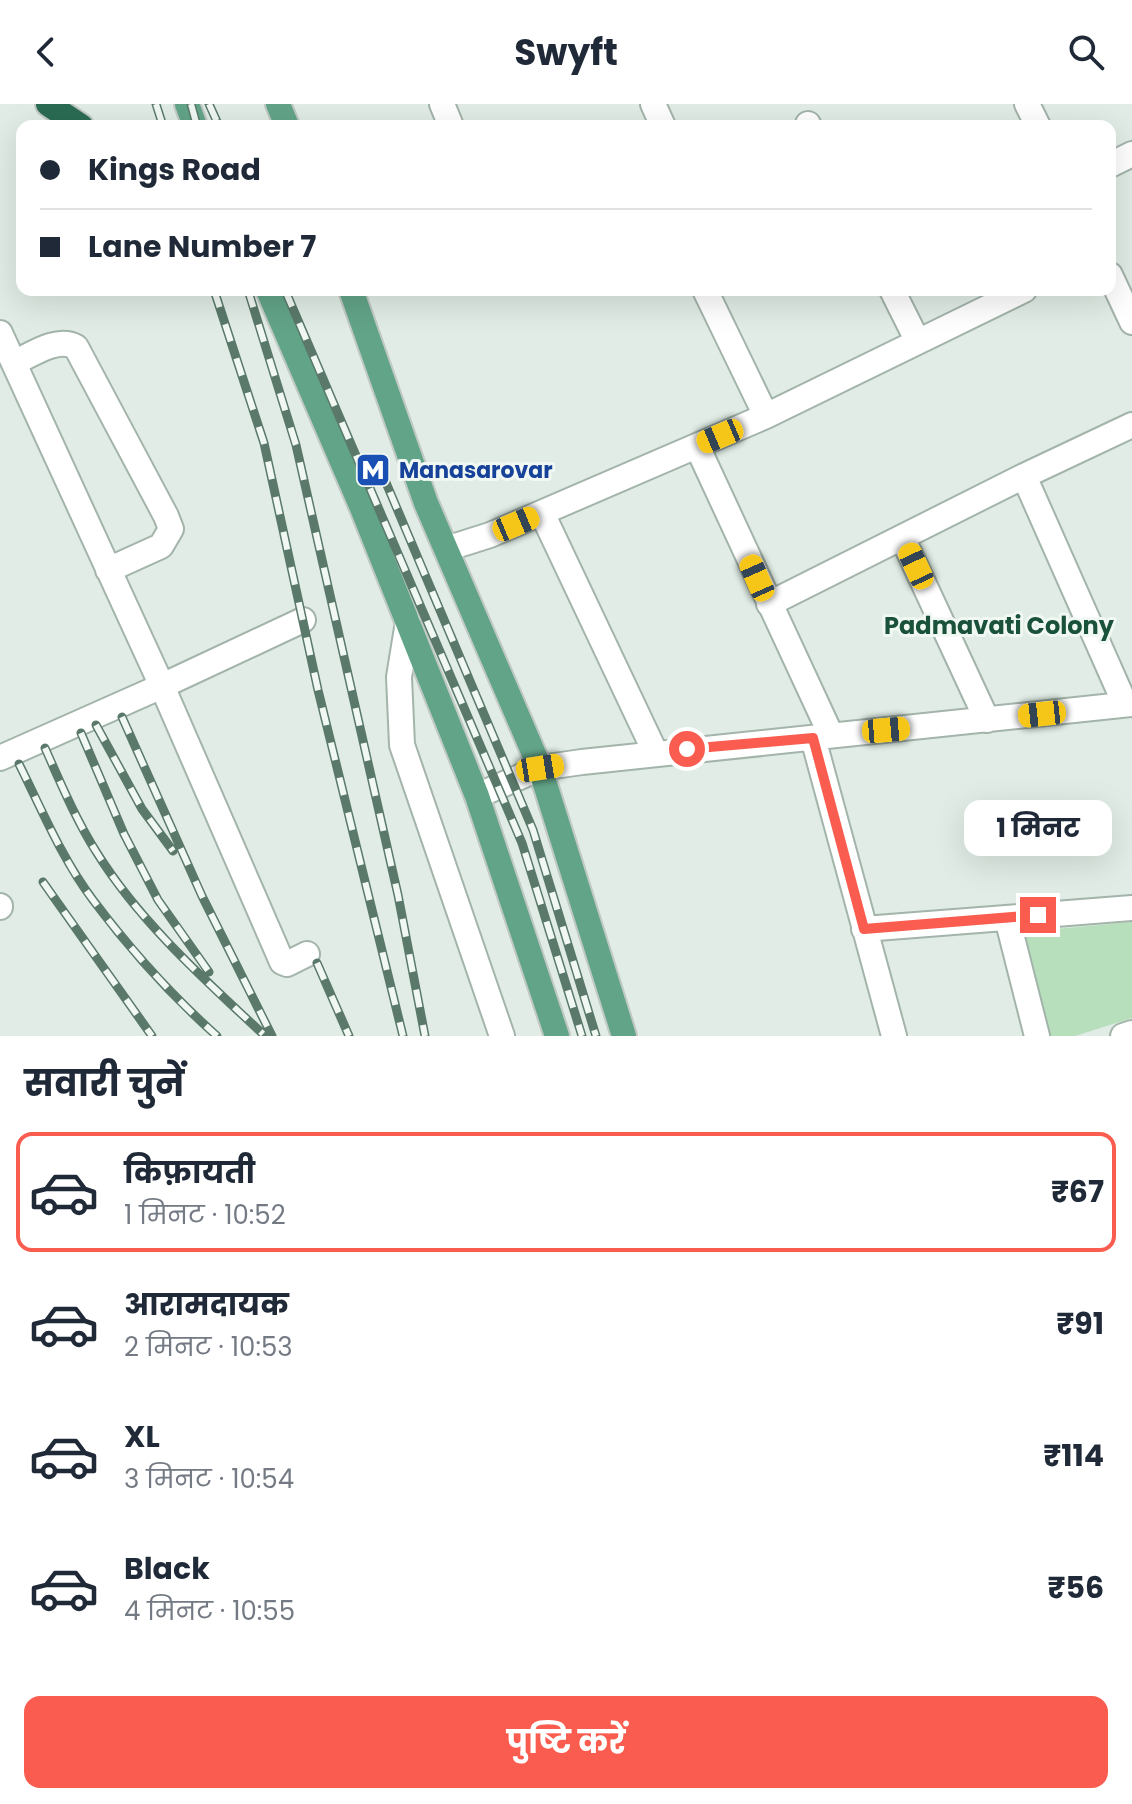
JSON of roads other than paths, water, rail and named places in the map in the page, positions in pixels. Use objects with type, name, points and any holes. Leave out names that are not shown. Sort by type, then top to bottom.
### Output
[{"type":"highway","points":[[48,104],[72,120]]},
{"type":"main road","points":[[271,296],[408,622],[477,796],[557,1036]]},
{"type":"main road","points":[[353,296],[426,503],[540,768],[624,1036]]},
{"type":"street","points":[[1116,288],[1132,322]]},
{"type":"street","points":[[708,296],[766,416]]},
{"type":"street","points":[[895,296],[917,340]]},
{"type":"street","points":[[446,549],[490,535],[766,416],[1011,296]]},
{"type":"street","points":[[0,333],[162,686],[282,962],[287,964],[307,954]]},
{"type":"street","points":[[14,363],[59,343],[69,342],[76,347],[166,516],[171,529],[161,546],[108,570]]},
{"type":"street","points":[[769,604],[1132,425]]},
{"type":"street","points":[[697,446],[769,604],[822,737],[864,929],[894,1036]]},
{"type":"street","points":[[477,796],[540,768],[655,752],[1128,704],[1024,476]]},
{"type":"street","points":[[542,513],[655,752]]},
{"type":"street","points":[[903,539],[987,720]]},
{"type":"street","points":[[0,758],[303,620]]},
{"type":"street","points":[[408,622],[399,677],[402,745],[502,1036]]},
{"type":"street","points":[[864,929],[1132,908]]},
{"type":"street","points":[[1007,918],[1037,1036]]},
{"type":"street","points":[[1123,1036],[1132,1033]]},
{"type":"railway","points":[[156,104],[161,120]]},
{"type":"railway","points":[[191,104],[195,120]]},
{"type":"railway","points":[[209,104],[216,120]]},
{"type":"railway","points":[[216,296],[264,443],[318,690],[403,1036]]},
{"type":"railway","points":[[250,296],[296,445],[398,895],[425,1036]]},
{"type":"railway","points":[[288,296],[522,843],[582,1036]]},
{"type":"railway","points":[[376,459],[533,830],[596,1036]]},
{"type":"railway","points":[[122,717],[202,896],[272,1036]]},
{"type":"railway","points":[[96,725],[142,809],[173,851]]},
{"type":"railway","points":[[81,733],[124,834],[158,900],[209,972]]},
{"type":"railway","points":[[45,748],[82,828],[133,903],[174,949],[263,1034]]},
{"type":"railway","points":[[19,764],[62,851],[93,900],[152,971],[217,1036]]},
{"type":"railway","points":[[43,882],[152,1036]]},
{"type":"railway","points":[[317,963],[349,1036]]},
{"type":"place","name":"Manasarovar","points":[[373,470]]},
{"type":"district","name":"Padmavati Colony","points":[[999,626]]}]
